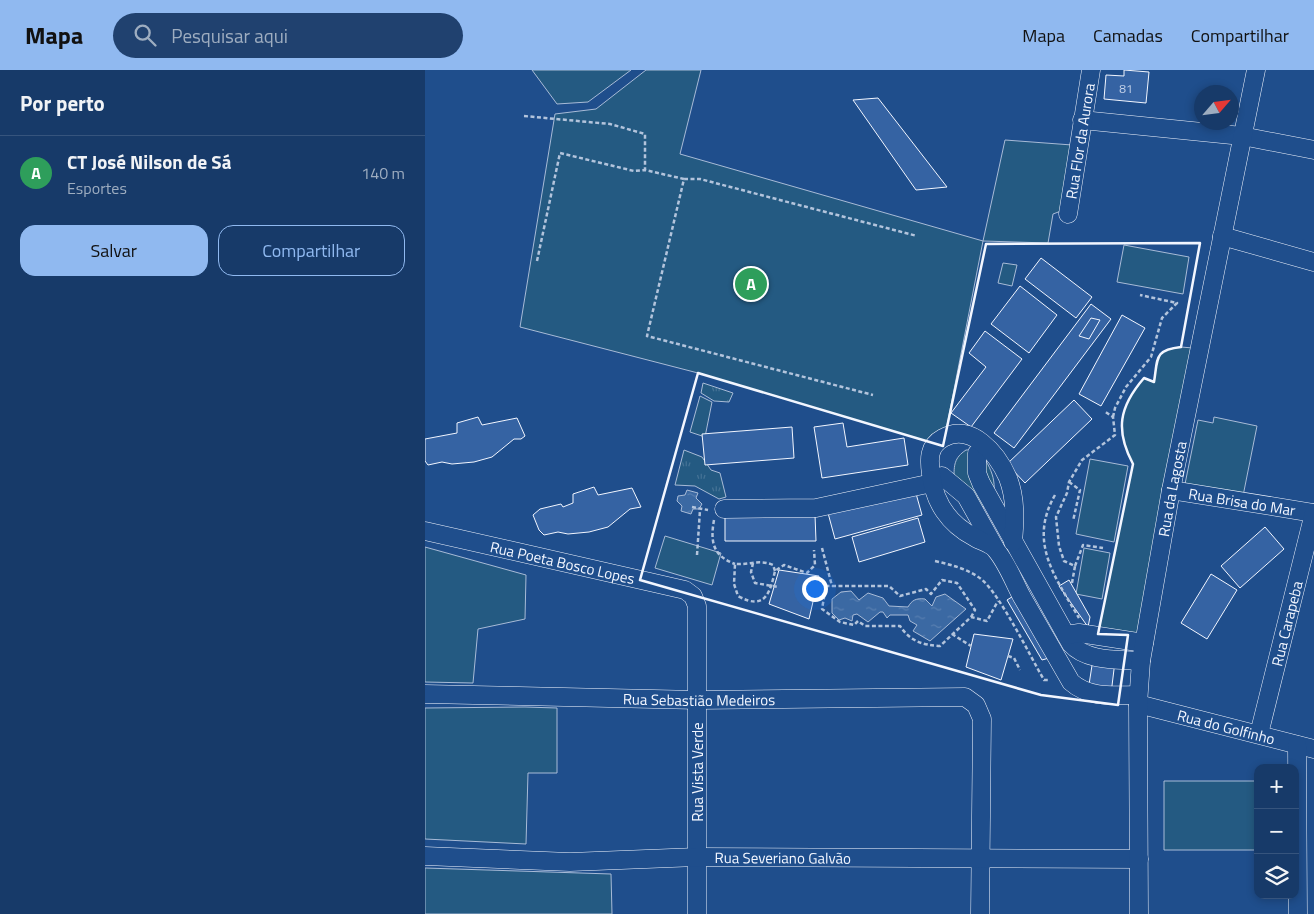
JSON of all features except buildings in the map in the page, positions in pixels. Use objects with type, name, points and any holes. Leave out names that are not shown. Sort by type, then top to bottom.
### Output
[{"type":"street","name":"Rua Flor da Aurora","points":[[1067,214],[1091,70]]},
{"type":"street","name":"Rua da Lagosta","points":[[1139,914],[1138,700],[1141,661],[1216,239],[1242,136],[1256,70]]},
{"type":"street","points":[[1082,120],[1242,136],[1314,150]]},
{"type":"street","points":[[1191,344],[1216,239],[1314,262]]},
{"type":"street","points":[[995,548],[961,530],[952,522],[939,503],[937,479],[929,460],[931,449],[938,441],[951,433],[961,432],[973,436],[991,452],[1008,478],[1015,506],[1013,542]]},
{"type":"street","points":[[977,454],[977,473],[981,483],[1066,636],[1076,649],[1085,654],[1141,661]]},
{"type":"street","points":[[717,512],[816,508],[937,479]]},
{"type":"street","name":"Rua do Golfinho","points":[[937,479],[966,496],[1071,682],[1084,692],[1138,700],[1314,749]]},
{"type":"street","name":"Rua Brisa do Mar","points":[[1171,490],[1314,513]]},
{"type":"street","name":"Rua Carapeba","points":[[1259,734],[1314,513]]},
{"type":"street","name":"Rua Poeta Bosco Lopes","points":[[425,531],[685,590],[695,601]]},
{"type":"street","name":"Rua Vista Verde","points":[[695,601],[698,700],[697,914]]},
{"type":"street","points":[[1066,636],[1079,633],[1144,643]]},
{"type":"street","name":"Rua Sebastião Medeiros","points":[[425,694],[698,700],[958,696],[971,699],[979,711],[981,720],[980,857]]},
{"type":"street","points":[[1297,745],[1298,914]]},
{"type":"street","name":"Rua Severiano Galvão","points":[[425,856],[570,862],[697,858],[1139,858]]},
{"type":"street","points":[[980,857],[980,914]]},
{"type":"path","points":[[524,116],[610,124],[645,134],[645,170]]},
{"type":"path","points":[[537,261],[560,152],[634,171],[645,170],[684,179],[700,179],[917,236]]},
{"type":"path","points":[[684,179],[647,336],[873,395]]},
{"type":"path","points":[[1075,566],[1064,561],[1056,530],[1056,517],[1059,506],[1067,493],[1069,482],[1082,460],[1115,434],[1113,417],[1115,408],[1126,386],[1151,357],[1162,318],[1177,303],[1140,295]]},
{"type":"path","points":[[1103,411],[1113,417]]},
{"type":"path","points":[[1069,482],[1080,490],[1073,521]]},
{"type":"path","points":[[692,508],[717,512],[712,541],[715,552],[723,559],[745,566],[766,561],[773,565],[775,571]]},
{"type":"path","points":[[697,555],[700,510]]},
{"type":"path","points":[[1072,583],[1075,566],[1083,545],[1103,548]]},
{"type":"path","points":[[822,548],[832,586]]},
{"type":"path","points":[[735,564],[734,584],[738,596],[753,601],[765,598],[771,592],[775,571],[778,567],[789,565],[807,573],[815,565],[814,550]]},
{"type":"path","points":[[753,563],[751,572],[755,583],[765,586],[772,584],[778,587]]},
{"type":"path","points":[[942,580],[957,583],[975,610],[971,617],[939,646],[926,645],[907,636],[900,626],[865,626],[858,621],[854,625],[840,622],[822,609],[826,586],[832,586],[889,586],[900,596],[926,589],[931,594],[942,580]]},
{"type":"path","points":[[971,617],[987,621],[998,601]]},
{"type":"path","points":[[952,634],[971,646]]},
{"type":"path","points":[[1008,656],[1014,658],[1020,670]]},
{"type":"green space","points":[[532,70],[631,70],[588,102],[557,104]]},
{"type":"green space","points":[[646,70],[701,70],[680,154],[983,241],[943,446],[698,373],[520,327],[555,114],[596,109]]},
{"type":"green space","points":[[1005,140],[1072,145],[1061,211],[1053,214],[1048,243],[983,241]]},
{"type":"green space","points":[[1124,245],[1189,257],[1183,294],[1117,282]]},
{"type":"green space","points":[[1003,263],[1017,265],[1012,286],[998,283]]},
{"type":"green space","points":[[1181,347],[1193,348],[1140,626],[1137,634],[1098,634],[1133,464],[1124,440],[1122,419],[1129,399],[1144,378],[1154,382],[1159,356],[1166,350]]},
{"type":"green space","points":[[703,383],[733,393],[729,402],[714,401],[701,393]]},
{"type":"green space","points":[[700,396],[712,402],[705,437],[690,432]]},
{"type":"green space","points":[[1214,417],[1257,426],[1243,496],[1185,484],[1198,420],[1213,423]]},
{"type":"green space","points":[[684,450],[702,457],[711,470],[720,473],[726,497],[719,499],[695,486],[675,485]]},
{"type":"green space","points":[[966,450],[979,450],[991,471],[994,492],[989,508],[977,506],[954,479],[955,462]]},
{"type":"green space","points":[[1090,459],[1128,466],[1114,542],[1076,534]]},
{"type":"green space","points":[[665,536],[721,553],[712,585],[655,568]]},
{"type":"green space","points":[[425,547],[526,575],[525,619],[478,629],[473,683],[425,682]]},
{"type":"green space","points":[[1084,548],[1110,553],[1102,599],[1076,594]]},
{"type":"green space","points":[[425,708],[557,708],[557,773],[528,773],[526,844],[425,839]]},
{"type":"green space","points":[[1164,781],[1254,781],[1254,850],[1164,850]]},
{"type":"green space","points":[[425,868],[611,874],[612,914],[425,914]]},
{"type":"water","points":[[687,490],[698,493],[696,498],[702,504],[699,509],[693,509],[691,514],[681,511],[682,506],[677,501],[678,496],[685,495]]},
{"type":"water","points":[[851,591],[859,600],[868,593],[883,598],[889,606],[908,607],[913,601],[919,599],[925,599],[932,606],[936,597],[945,594],[966,609],[930,641],[913,631],[917,625],[910,621],[908,615],[890,615],[887,618],[883,612],[880,612],[868,622],[857,614],[853,615],[852,621],[845,618],[839,620],[832,613],[832,599],[841,592]]},
{"type":"wall","points":[[1200,243],[1181,347],[1172,348],[1162,353],[1157,361],[1154,382],[1144,378],[1129,399],[1122,419],[1124,440],[1133,464],[1098,634],[1128,635],[1118,705],[1041,695],[640,580],[698,373],[943,446],[986,244],[1200,243]]},
{"type":"place","name":"CT José Nilson de Sá","points":[[751,284]]}]
